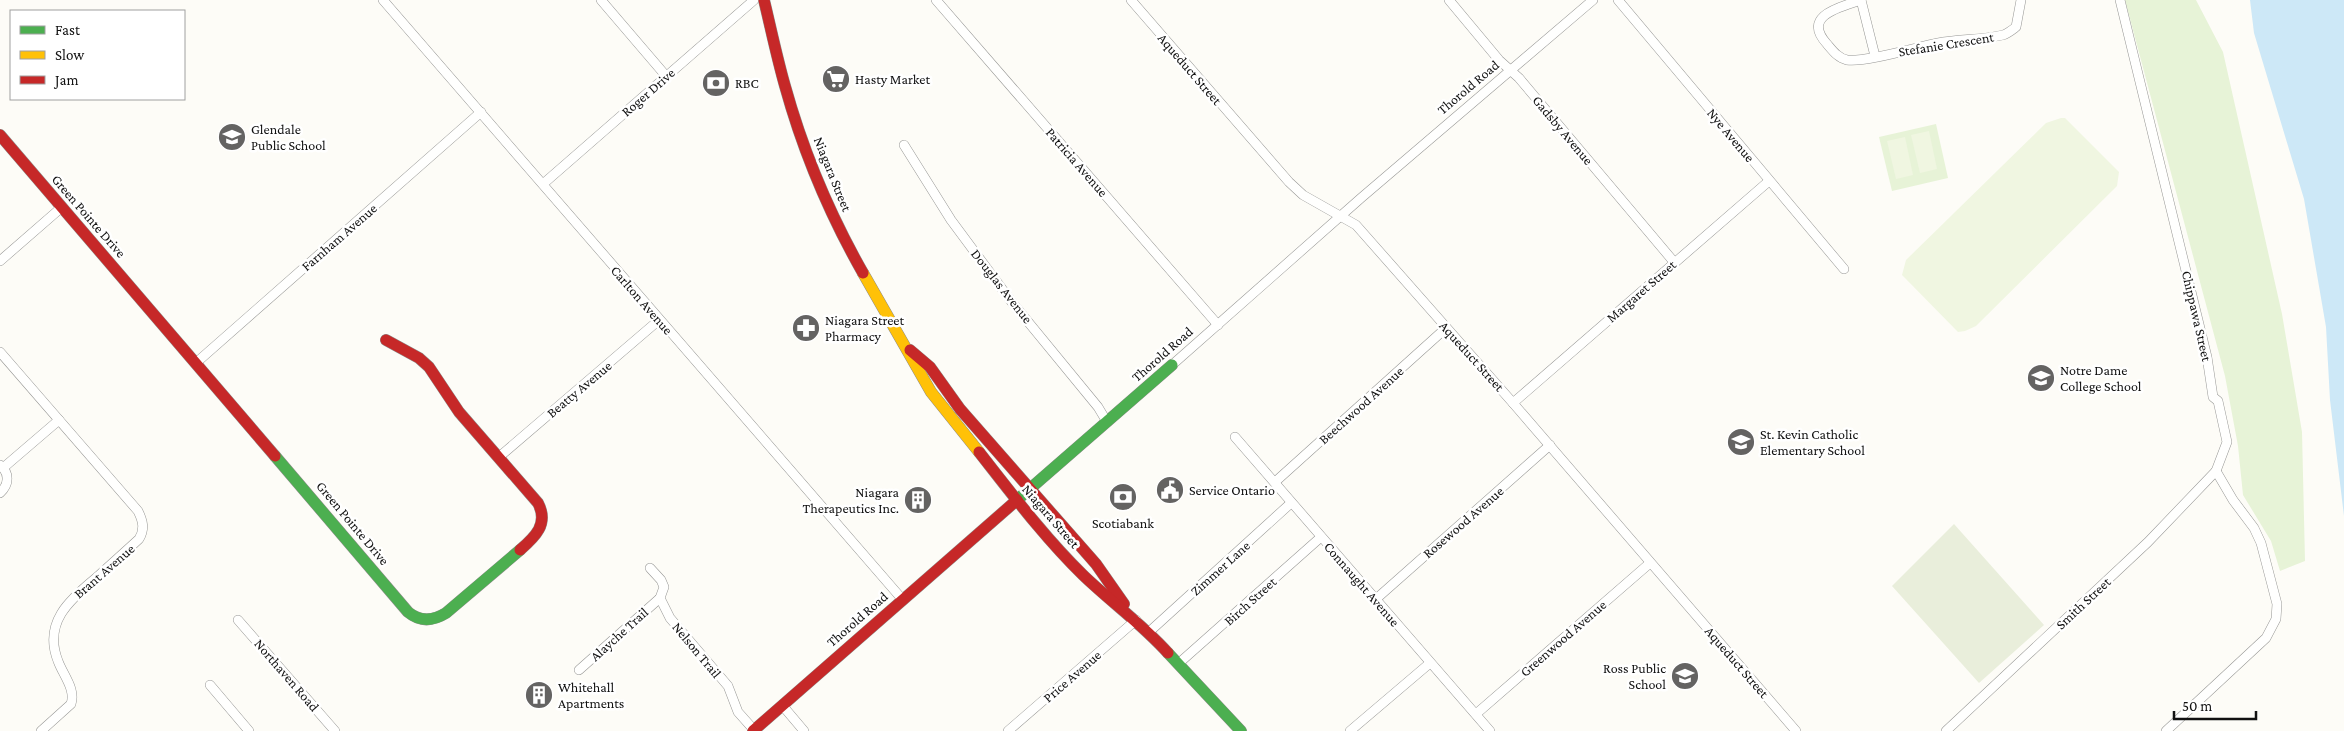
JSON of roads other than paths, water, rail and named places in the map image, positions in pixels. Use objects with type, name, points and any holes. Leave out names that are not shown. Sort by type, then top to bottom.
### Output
[{"type":"street","name":"Carlton Avenue","points":[[383,0],[902,600]]},
{"type":"street","points":[[601,0],[666,76]]},
{"type":"street","name":"Roger Drive","points":[[543,184],[754,0]]},
{"type":"street","name":"Niagara Street","points":[[764,0],[785,87],[815,174],[851,252],[931,392],[1016,500],[1083,575],[1149,632],[1242,731]]},
{"type":"street","name":"Patricia Avenue","points":[[936,0],[1218,325]]},
{"type":"street","name":"Aqueduct Street","points":[[1131,0],[1283,177],[1303,195],[1356,225],[1550,445],[1796,731]]},
{"type":"street","name":"Gadsby Avenue","points":[[1449,0],[1674,262]]},
{"type":"street","name":"Thorold Road","points":[[753,730],[1340,217],[1593,0]]},
{"type":"street","name":"Nye Avenue","points":[[1618,0],[1844,269]]},
{"type":"street","name":"Stefanie Crescent","points":[[1875,56],[1861,0],[1832,10],[1822,16],[1818,28],[1821,36],[1838,56],[1852,61],[1940,43],[2005,35],[2016,28],[2021,0]]},
{"type":"street","name":"Chippawa Street","points":[[2120,0],[2207,358],[2213,397],[2218,401],[2227,442],[2216,471]]},
{"type":"street","name":"Farnham Avenue","points":[[197,362],[480,112]]},
{"type":"street","name":"Green Pointe Drive","points":[[0,135],[197,362],[408,612],[420,619],[433,619],[446,613],[535,537],[540,529],[542,514],[538,503],[464,417],[429,367],[419,358],[386,340]]},
{"type":"street","name":"Douglas Avenue","points":[[904,145],[951,220],[1011,301],[1098,407],[1107,422]]},
{"type":"street","name":"Margaret Street","points":[[1513,403],[1769,181]]},
{"type":"street","points":[[0,261],[62,207]]},
{"type":"street","name":"Beatty Avenue","points":[[498,457],[659,320]]},
{"type":"street","name":"Beechwood Avenue","points":[[1275,482],[1446,328]]},
{"type":"street","name":"Niagara Street","points":[[905,346],[930,367],[960,409],[1096,564],[1136,620]]},
{"type":"street","name":"Brant Avenue","points":[[0,352],[138,511],[142,521],[143,531],[139,539],[69,601],[58,616],[53,634],[53,643],[73,699],[71,704],[41,731]]},
{"type":"street","points":[[0,493],[6,487],[8,480],[2,466],[59,420]]},
{"type":"street","name":"Connaught Avenue","points":[[1235,437],[1490,731]]},
{"type":"street","name":"Rosewood Avenue","points":[[1376,599],[1550,445]]},
{"type":"street","points":[[2166,731],[2260,644],[2270,632],[2276,619],[2277,604],[2261,544],[2254,528],[2233,500],[2216,471]]},
{"type":"street","name":"Smith Street","points":[[1946,731],[2148,542],[2216,471]]},
{"type":"street","name":"Zimmer Lane","points":[[1149,632],[1291,503]]},
{"type":"street","name":"Birch Street","points":[[1178,664],[1321,537]]},
{"type":"street","name":"Greenwood Avenue","points":[[1476,714],[1650,563]]},
{"type":"street","name":"Nelson Trail","points":[[650,568],[661,580],[664,587],[660,598],[670,618],[728,686],[738,712],[753,730]]},
{"type":"street","name":"Alayche Trail","points":[[579,670],[660,598]]},
{"type":"street","name":"Northaven Road","points":[[238,620],[335,731]]},
{"type":"street","name":"Price Avenue","points":[[1008,731],[1136,620]]},
{"type":"street","points":[[1350,731],[1430,663]]},
{"type":"street","points":[[210,685],[249,731]]},
{"type":"street","points":[[782,705],[804,731]]},
{"type":"water","points":[[2250,0],[2344,0],[2344,516],[2330,400],[2326,327],[2304,199],[2254,33]]},
{"type":"place","name":"Hasty Market","points":[[836,79]]},
{"type":"place","name":"RBC","points":[[716,83]]},
{"type":"place","name":"Glendale Public School","points":[[232,137]]},
{"type":"place","name":"Niagara Street Pharmacy","points":[[806,328]]},
{"type":"place","name":"Notre Dame College School","points":[[2041,378]]},
{"type":"place","name":"St. Kevin Catholic Elementary School","points":[[1741,442]]},
{"type":"place","name":"Service Ontario","points":[[1170,490]]},
{"type":"place","name":"Scotiabank","points":[[1123,497]]},
{"type":"place","name":"Niagara Therapeutics Inc.","points":[[918,500]]},
{"type":"place","name":"Ross Public School","points":[[1685,676]]},
{"type":"place","name":"Whitehall Apartments","points":[[539,695]]}]
